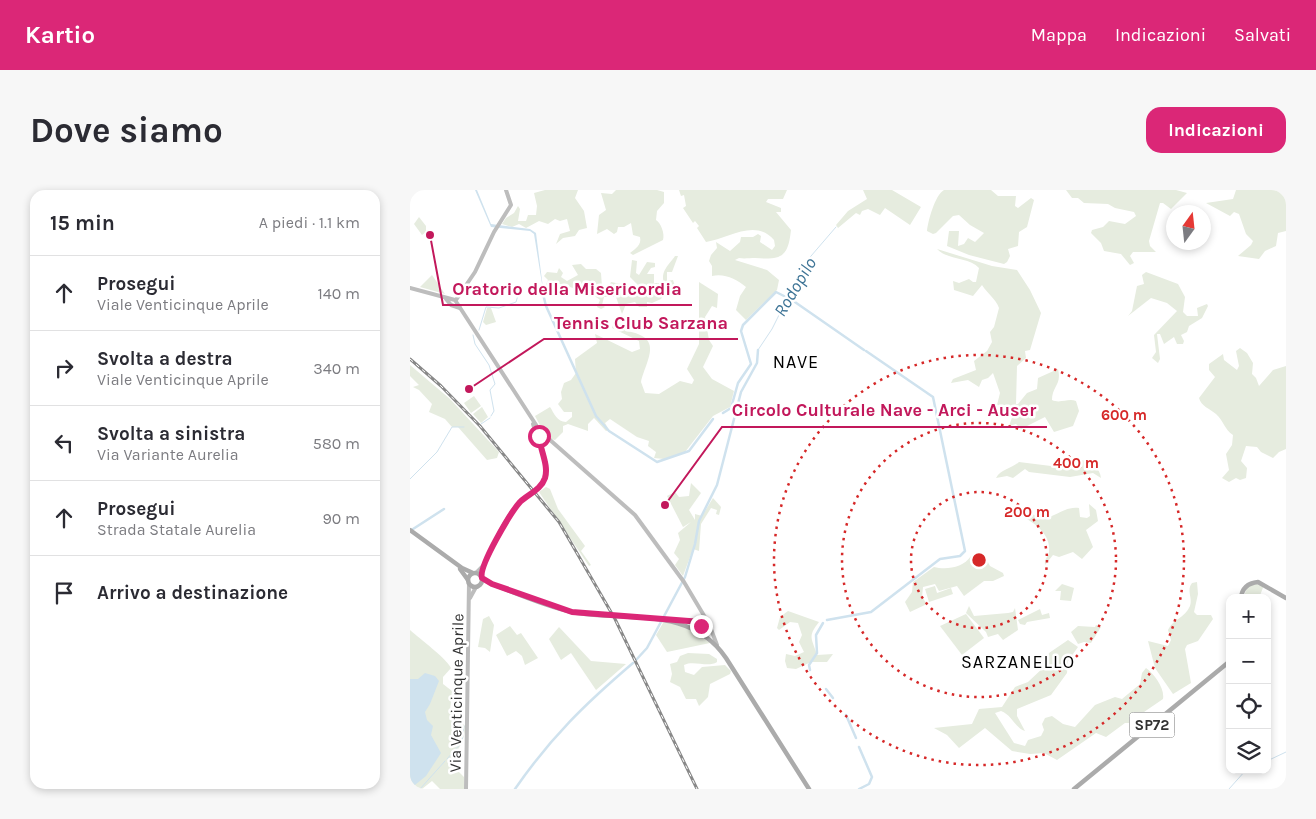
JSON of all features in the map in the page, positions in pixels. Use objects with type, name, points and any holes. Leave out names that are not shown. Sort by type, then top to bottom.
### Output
[{"type":"main road","points":[[454,302],[474,272],[496,227],[510,205],[506,190]]},
{"type":"main road","points":[[410,288],[441,296],[454,302],[462,310],[532,420],[546,470],[543,483],[519,503],[512,512],[478,575],[469,582]]},
{"type":"main road","points":[[538,436],[546,439],[631,511],[683,580],[709,624],[717,645],[809,789]]},
{"type":"main road","points":[[412,532],[462,568],[492,584],[572,612],[702,622]]},
{"type":"main road","points":[[412,532],[460,570],[469,582],[478,586],[492,584]]},
{"type":"main road","points":[[478,575],[478,586]]},
{"type":"main road","name":"Via Venticinque Aprile","points":[[466,789],[469,582]]},
{"type":"main road","points":[[1242,594],[1247,585],[1258,582],[1286,598]]},
{"type":"main road","name":"Via Venticinque Aprile","points":[[470,598],[478,586]]},
{"type":"main road","points":[[702,633],[703,615]]},
{"type":"main road","points":[[674,621],[702,633],[717,645]]},
{"type":"main road","points":[[702,633],[709,624]]},
{"type":"main road","name":"SP72","points":[[1074,789],[1226,664]]},
{"type":"shaded area","points":[[545,190],[578,190],[575,198],[584,211],[587,228],[579,230],[575,236],[563,238],[556,244],[560,234],[570,231],[567,219],[560,221],[555,219],[548,224],[539,221],[526,228],[519,224],[512,227],[502,224],[506,218],[514,213],[518,206],[520,209],[518,221],[526,221],[528,215],[536,215],[537,206],[534,193]]},
{"type":"shaded area","points":[[616,190],[657,190],[664,192],[664,203],[657,211],[656,220],[662,229],[663,240],[633,255],[630,253],[638,246],[640,237],[633,235],[631,223],[624,227],[618,227],[617,232],[614,234],[607,229],[597,234],[599,215],[606,210],[601,193],[612,194]]},
{"type":"shaded area","points":[[679,190],[787,190],[783,199],[768,199],[766,202],[781,208],[781,212],[776,212],[791,230],[788,246],[785,251],[782,255],[772,258],[739,258],[735,260],[767,270],[779,280],[777,290],[746,320],[736,310],[740,296],[746,287],[730,277],[712,276],[712,266],[709,261],[711,255],[717,248],[716,242],[730,251],[740,242],[741,237],[753,237],[758,234],[761,236],[760,242],[772,250],[775,246],[774,240],[767,234],[750,230],[706,242],[697,228],[699,226],[695,221],[693,223],[683,208],[686,206],[684,195],[681,196]]},
{"type":"shaded area","points":[[863,190],[892,190],[921,207],[910,225],[885,208],[880,215],[868,209],[862,211],[860,215],[856,213],[838,228],[836,225],[848,211],[867,199]]},
{"type":"shaded area","points":[[944,190],[991,190],[998,196],[1016,196],[1015,206],[1018,208],[1031,198],[1034,200],[1027,227],[1019,232],[1018,246],[1008,249],[1010,256],[1007,262],[1004,264],[969,255],[947,246],[949,231],[959,231],[958,246],[964,244],[968,238],[975,242],[984,233],[970,225],[959,215],[953,216],[936,233],[933,234],[927,231],[930,215],[938,197]]},
{"type":"shaded area","points":[[1066,190],[1176,190],[1187,193],[1175,205],[1160,203],[1149,241],[1150,246],[1156,252],[1133,252],[1130,256],[1134,263],[1130,265],[1121,254],[1104,251],[1101,243],[1091,233],[1092,230],[1103,227],[1109,221],[1125,224],[1136,216],[1134,212],[1115,208],[1108,204],[1084,203],[1078,198],[1072,198]]},
{"type":"shaded area","points":[[1236,190],[1286,190],[1286,231],[1278,233],[1276,246],[1265,251],[1259,259],[1238,256],[1253,241],[1246,234],[1239,214],[1234,212],[1230,216],[1206,203],[1233,199]]},
{"type":"shaded area","points":[[419,217],[426,226],[426,232],[422,235],[414,224]]},
{"type":"shaded area","points":[[937,249],[992,266],[1017,270],[1030,290],[1041,313],[1030,350],[1025,351],[1026,358],[1017,366],[1016,404],[1027,393],[1037,389],[1038,378],[1058,369],[1059,379],[1052,395],[1052,400],[1076,401],[1079,411],[1073,426],[1054,432],[1045,417],[1021,429],[1016,424],[1009,426],[1014,412],[997,405],[1000,393],[993,373],[988,378],[982,380],[979,387],[968,380],[951,383],[953,379],[976,370],[974,361],[987,351],[992,342],[990,332],[994,327],[999,308],[982,285],[973,296],[954,290],[953,281],[959,283],[969,279],[976,282],[979,268],[970,262],[941,253]]},
{"type":"shaded area","points":[[675,256],[678,256],[672,272],[667,272],[667,281],[673,280],[675,286],[668,288],[661,299],[652,303],[647,302],[647,307],[639,307],[635,302],[626,304],[622,314],[616,297],[604,297],[602,305],[605,307],[601,309],[597,307],[600,300],[586,293],[555,283],[554,289],[545,287],[548,280],[544,276],[547,272],[557,273],[559,268],[563,273],[561,277],[567,281],[578,275],[572,265],[581,264],[586,269],[596,269],[601,273],[602,287],[609,286],[611,282],[621,284],[630,291],[637,292],[640,290],[639,286],[630,277],[632,260],[637,261],[636,273],[639,275],[647,262],[655,263],[655,267],[651,268],[647,274],[654,274],[654,283],[664,283],[664,272]]},
{"type":"shaded area","points":[[1146,272],[1178,284],[1185,297],[1183,312],[1187,316],[1198,316],[1197,308],[1207,304],[1208,306],[1202,318],[1189,326],[1187,332],[1181,335],[1184,341],[1183,344],[1177,344],[1174,337],[1164,344],[1160,334],[1157,334],[1160,359],[1158,363],[1152,358],[1156,352],[1154,335],[1177,311],[1167,303],[1151,298],[1128,316],[1132,311],[1137,286],[1144,284],[1142,275]]},
{"type":"shaded area","points":[[432,275],[445,294],[420,287]]},
{"type":"shaded area","points":[[699,282],[718,294],[717,308],[712,306],[705,317],[709,340],[713,346],[703,367],[712,379],[734,391],[730,407],[713,416],[685,452],[664,459],[654,458],[656,452],[648,446],[649,441],[637,437],[610,419],[605,423],[609,430],[606,431],[594,418],[588,424],[588,431],[568,424],[563,426],[563,432],[555,440],[551,439],[543,431],[535,416],[550,407],[556,417],[563,422],[572,417],[572,412],[564,412],[558,404],[562,399],[561,392],[564,383],[571,380],[576,373],[575,359],[597,343],[595,334],[632,352],[640,349],[639,341],[612,328],[613,325],[638,334],[646,339],[649,344],[649,357],[641,382],[645,393],[659,394],[680,381],[692,384],[694,380],[687,369],[699,344]]},
{"type":"shaded area","points":[[487,308],[491,308],[496,322],[486,325],[483,322]]},
{"type":"shaded area","points":[[1240,348],[1247,353],[1253,363],[1252,374],[1259,386],[1273,370],[1286,366],[1286,449],[1279,452],[1273,458],[1261,452],[1257,447],[1246,446],[1241,461],[1247,468],[1246,478],[1240,480],[1236,478],[1229,482],[1222,478],[1229,470],[1226,454],[1232,445],[1233,435],[1219,417],[1204,405],[1199,398],[1215,377],[1209,370],[1209,364],[1223,354],[1224,360],[1237,370],[1239,366],[1236,351]]},
{"type":"shaded area","points":[[410,365],[450,399],[499,452],[497,458],[487,460],[458,427],[452,427],[445,419],[429,412],[432,404],[419,390],[413,387],[419,385],[410,376]]},
{"type":"shaded area","points":[[474,396],[481,406],[471,413],[464,403]]},
{"type":"shaded area","points":[[482,407],[488,417],[481,423],[473,414]]},
{"type":"shaded area","points":[[1082,460],[1094,466],[1099,471],[1101,478],[1093,473],[1070,477],[1029,472],[1025,469],[1013,478],[1007,476],[996,478],[1019,462],[1051,466]]},
{"type":"shaded area","points":[[691,483],[701,493],[689,510],[695,520],[695,514],[702,516],[713,498],[721,507],[719,515],[716,514],[717,510],[711,508],[701,524],[699,551],[693,549],[683,576],[675,565],[679,559],[674,553],[680,540],[678,533],[691,522],[683,527],[667,496],[675,492],[679,497],[689,496]]},
{"type":"shaded area","points":[[546,487],[550,489],[558,509],[585,546],[581,551],[591,565],[589,566],[539,492]]},
{"type":"shaded area","points":[[1089,504],[1096,510],[1098,521],[1086,530],[1093,547],[1082,559],[1073,552],[1059,557],[1053,555],[1045,565],[1049,545],[1045,535],[1037,526],[1023,517],[1029,511],[1042,518],[1072,508],[1079,508],[1080,517],[1087,518],[1090,516]]},
{"type":"shaded area","points":[[984,555],[990,566],[1003,573],[1004,576],[993,581],[984,581],[964,596],[957,586],[939,591],[935,584],[923,587],[922,597],[927,604],[910,612],[905,602],[912,592],[913,582],[934,567],[959,566],[971,556],[974,559]]},
{"type":"shaded area","points":[[1197,582],[1198,594],[1194,612],[1197,615],[1211,615],[1213,619],[1198,641],[1187,645],[1185,649],[1191,683],[1173,694],[1155,668],[1148,641],[1168,646],[1171,640],[1168,630],[1188,610],[1191,603],[1190,586],[1192,583]]},
{"type":"shaded area","points":[[1062,584],[1074,588],[1071,601],[1060,600],[1061,591],[1055,591]]},
{"type":"shaded area","points":[[1264,585],[1261,594],[1245,594],[1248,586]]},
{"type":"shaded area","points":[[935,586],[937,593],[951,588],[953,594],[929,602],[925,589]]},
{"type":"shaded area","points":[[969,606],[974,616],[1008,613],[1013,612],[1015,608],[1018,630],[1003,640],[998,634],[988,637],[986,632],[966,613]]},
{"type":"shaded area","points":[[1040,609],[1042,615],[1049,613],[1050,618],[1027,622],[1025,625],[1020,624],[1018,620]]},
{"type":"shaded area","points":[[788,611],[819,622],[813,631],[812,641],[817,655],[833,654],[827,662],[811,662],[796,669],[787,668],[786,654],[795,656],[804,652],[799,642],[802,635],[798,623],[790,622],[779,630],[777,628],[780,617]]},
{"type":"shaded area","points":[[966,614],[984,638],[962,655],[940,626]]},
{"type":"shaded area","points":[[489,616],[494,625],[490,652],[485,648],[478,647],[483,619]]},
{"type":"shaded area","points":[[663,623],[682,626],[710,643],[667,652],[656,635]]},
{"type":"shaded area","points":[[1096,625],[1101,627],[1091,643],[1084,642],[1078,644],[1071,632],[1078,626],[1095,627]]},
{"type":"shaded area","points":[[510,626],[517,635],[521,633],[538,658],[525,665],[522,656],[516,651],[507,656],[496,635]]},
{"type":"shaded area","points":[[559,627],[591,661],[626,664],[596,690],[571,653],[561,660],[549,639]]},
{"type":"shaded area","points":[[410,630],[451,668],[443,677],[443,684],[452,691],[450,711],[465,726],[461,745],[448,761],[464,777],[464,789],[440,789],[432,781],[422,789],[410,789]]},
{"type":"shaded area","points":[[1068,640],[1078,647],[1068,661],[1067,673],[1051,695],[1017,709],[1017,716],[1025,731],[1005,713],[1001,711],[995,713],[1014,743],[1025,746],[1028,740],[1041,736],[1044,730],[1042,724],[1045,718],[1052,716],[1063,724],[1075,727],[1095,705],[1115,697],[1122,699],[1140,684],[1142,673],[1146,668],[1158,682],[1162,690],[1163,699],[1144,712],[1135,723],[1125,723],[1106,737],[1096,733],[1057,760],[1044,753],[1030,754],[1012,751],[985,728],[959,748],[947,735],[934,728],[972,724],[979,709],[1002,707],[1015,687],[1028,682],[1045,666],[1049,653]]},
{"type":"shaded area","points":[[688,653],[709,654],[717,659],[717,662],[713,664],[692,663],[684,665],[685,672],[694,675],[702,667],[725,665],[731,671],[730,674],[710,684],[708,697],[699,706],[696,699],[686,699],[680,687],[670,682],[672,674],[670,664],[677,662],[680,656]]},
{"type":"water","points":[[475,190],[477,190],[491,224],[530,229],[536,233],[544,296],[534,234],[530,231],[491,227]]},
{"type":"water","points":[[425,673],[435,676],[439,681],[425,712],[427,720],[433,726],[431,735],[441,753],[426,776],[410,789],[410,679],[418,679]]},
{"type":"waterway","name":"Rodopilo","points":[[758,350],[772,329],[805,263],[836,227]]},
{"type":"waterway","points":[[479,330],[486,307],[499,308],[516,302],[519,292]]},
{"type":"waterway","points":[[723,413],[731,408],[738,383],[751,364],[741,331],[743,325],[776,292],[792,300],[864,350]]},
{"type":"waterway","points":[[543,294],[546,306],[596,416],[609,431],[657,462],[689,451],[713,419]]},
{"type":"waterway","points":[[473,335],[475,344],[489,365],[495,384],[490,390],[494,411],[491,416]]},
{"type":"waterway","points":[[636,660],[647,648],[685,577],[695,544],[699,521],[717,485],[741,392],[757,363],[758,350]]},
{"type":"waterway","points":[[827,620],[871,612],[940,559],[960,556],[965,551],[933,397],[866,351]]},
{"type":"waterway","points":[[481,424],[490,418]]},
{"type":"waterway","points":[[410,479],[437,452],[452,427],[464,427]]},
{"type":"waterway","points":[[410,531],[444,509]]},
{"type":"waterway","points":[[810,670],[809,665],[817,653],[816,635],[823,623]]},
{"type":"waterway","points":[[515,789],[528,770],[570,722],[633,663]]},
{"type":"waterway","points":[[826,689],[833,698]]},
{"type":"waterway","points":[[846,715],[856,738]]},
{"type":"waterway","points":[[447,759],[462,742],[464,726]]},
{"type":"waterway","points":[[859,747],[872,777],[869,784],[859,789]]},
{"type":"waterway","points":[[1271,759],[1286,752]]},
{"type":"waterway","points":[[420,789],[445,761]]},
{"type":"waterway","points":[[1229,789],[1242,774]]},
{"type":"railway","points":[[410,359],[441,386],[480,426],[559,522],[615,619],[697,789]]},
{"type":"place","name":"Oratorio della Misericordia","points":[[430,235]]},
{"type":"place","name":"Tennis Club Sarzana","points":[[469,389]]},
{"type":"place","name":"Circolo Culturale Nave - Arci - Auser","points":[[665,505]]},
{"type":"district","name":"NAVE","points":[[796,362]]},
{"type":"district","name":"SARZANELLO","points":[[1018,662]]},
{"type":"route","points":[[539,436],[546,470],[543,483],[519,503],[512,512],[483,566],[482,578],[492,584],[572,612],[697,624],[702,622],[701,626]]}]
